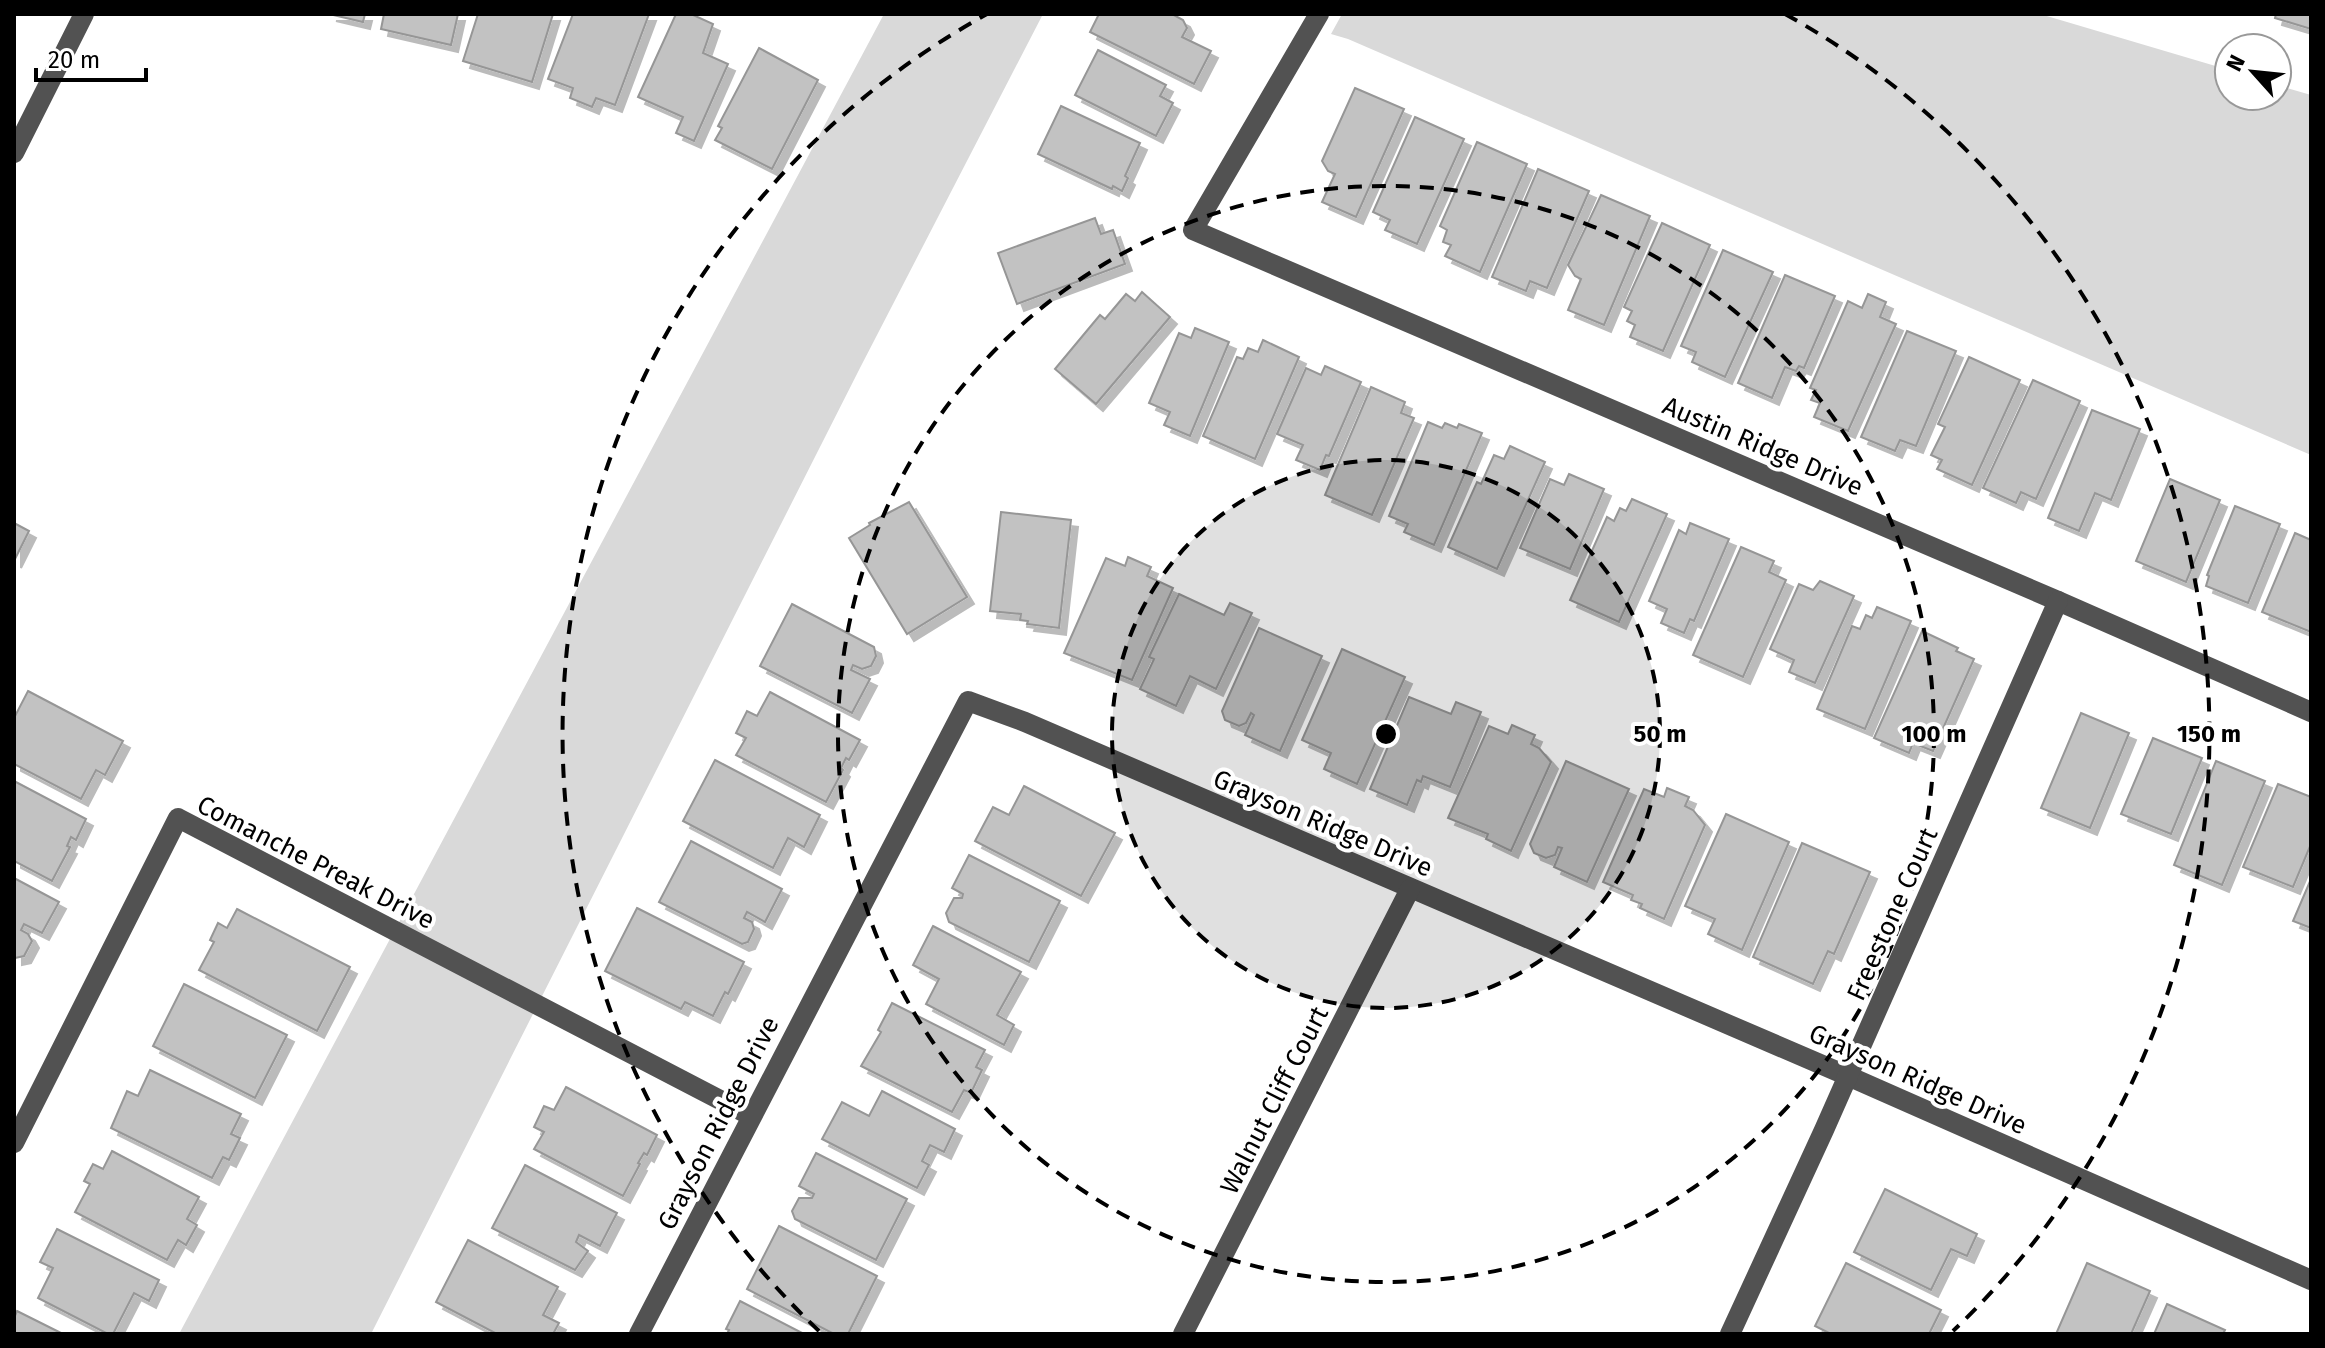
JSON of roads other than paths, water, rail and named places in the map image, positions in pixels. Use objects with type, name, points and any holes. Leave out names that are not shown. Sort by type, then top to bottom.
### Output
[{"type":"street","points":[[14,153],[84,14]]},
{"type":"street","name":"Austin Ridge Drive","points":[[1319,14],[1193,230],[2311,712]]},
{"type":"street","name":"Freestone Court","points":[[1730,1334],[2058,601]]},
{"type":"street","name":"Grayson Ridge Drive","points":[[639,1334],[968,701],[1025,722],[1848,1076],[2311,1280]]},
{"type":"street","name":"Comanche Preak Drive","points":[[14,1143],[178,818],[751,1116]]},
{"type":"street","name":"Walnut Cliff Court","points":[[1183,1334],[1410,889]]}]
